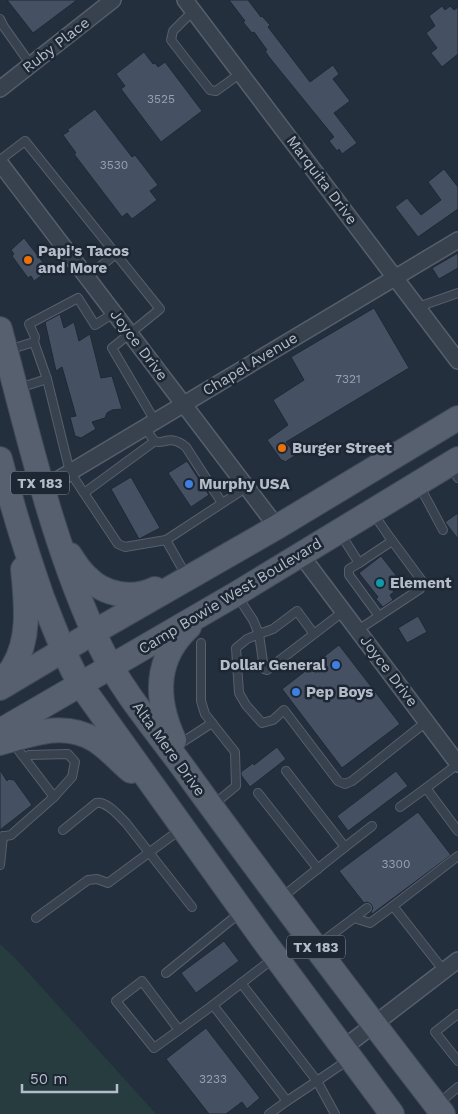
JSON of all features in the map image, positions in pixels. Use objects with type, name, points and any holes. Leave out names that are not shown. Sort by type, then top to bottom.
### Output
[{"type":"main road","name":"Alta Mere Drive","points":[[3,340],[42,488],[57,536],[79,600],[111,667],[315,947],[439,1110]]},
{"type":"main road","points":[[0,688],[187,576],[267,533],[458,418]]},
{"type":"main road","name":"TX 183","points":[[0,459],[3,486],[62,651],[80,684],[346,1054],[392,1114]]},
{"type":"main road","name":"Camp Bowie West Boulevard","points":[[9,743],[80,684],[236,594],[418,483],[455,467]]},
{"type":"main road","points":[[0,681],[12,669],[21,651],[25,628],[27,606],[18,527]]},
{"type":"main road","points":[[57,536],[87,578],[105,590],[131,596],[148,592],[187,576]]},
{"type":"main road","points":[[191,778],[163,712],[160,693],[163,666],[174,644],[188,629],[236,594]]},
{"type":"main road","points":[[9,743],[46,730],[67,730],[80,733],[96,740],[162,798]]},
{"type":"street","name":"Ruby Place","points":[[0,89],[113,0]]},
{"type":"street","name":"Marquita Drive","points":[[189,5],[458,360]]},
{"type":"street","name":"Joyce Drive","points":[[0,162],[247,487],[267,533]]},
{"type":"street","name":"Chapel Avenue","points":[[42,488],[458,240]]},
{"type":"street","name":"Joyce Drive","points":[[301,555],[458,764]]},
{"type":"street","points":[[346,1054],[374,1024],[458,960]]},
{"type":"lane","points":[[189,5],[173,31],[171,40],[210,90],[216,91],[241,73]]},
{"type":"lane","points":[[0,19],[31,65]]},
{"type":"lane","points":[[0,162],[25,141],[160,309],[112,348],[150,424],[155,441]]},
{"type":"lane","points":[[88,276],[116,254]]},
{"type":"lane","points":[[418,307],[458,293]]},
{"type":"lane","points":[[114,313],[95,325],[78,298],[29,324],[35,337],[34,342],[47,379],[70,472],[118,544],[125,547],[166,540],[247,487]]},
{"type":"lane","points":[[3,340],[34,342]]},
{"type":"lane","points":[[16,389],[47,379]]},
{"type":"lane","points":[[84,493],[155,441],[178,440],[186,447],[222,503]]},
{"type":"lane","points":[[418,483],[443,530]]},
{"type":"lane","points":[[358,630],[420,588],[422,581],[372,511]]},
{"type":"lane","points":[[339,531],[359,563]]},
{"type":"lane","points":[[166,540],[187,576]]},
{"type":"lane","points":[[378,616],[349,575],[349,569],[392,541]]},
{"type":"lane","points":[[236,594],[253,620],[259,634],[264,670],[267,670],[344,611]]},
{"type":"lane","points":[[314,634],[297,611],[273,629],[247,639],[236,648],[239,692],[246,704],[262,723],[273,720],[284,710],[338,782],[345,784],[352,781],[426,722]]},
{"type":"lane","points":[[201,643],[201,701],[204,714],[235,752],[236,786],[212,807]]},
{"type":"lane","points":[[176,746],[212,723]]},
{"type":"lane","points":[[9,743],[54,797]]},
{"type":"lane","points":[[0,865],[1,836],[12,835],[54,797],[72,776],[76,762],[68,754],[29,755],[9,743]]},
{"type":"lane","points":[[400,807],[458,764]]},
{"type":"lane","points":[[286,771],[345,847]]},
{"type":"lane","points":[[426,788],[458,831]]},
{"type":"lane","points":[[258,793],[318,869]]},
{"type":"lane","points":[[63,830],[96,803],[102,803],[126,823],[192,907]]},
{"type":"lane","points":[[280,899],[372,826]]},
{"type":"lane","points":[[36,918],[88,880],[108,883],[183,828]]},
{"type":"lane","points":[[354,918],[370,923],[458,856]]},
{"type":"lane","points":[[394,906],[444,971]]},
{"type":"lane","points":[[315,947],[367,908]]},
{"type":"lane","points":[[166,973],[243,911]]},
{"type":"lane","points":[[179,1030],[142,981],[116,1001],[154,1048],[179,1030],[213,1005],[276,957]]},
{"type":"lane","points":[[241,983],[317,1081],[334,1114]]},
{"type":"lane","points":[[213,1005],[287,1101]]},
{"type":"lane","points":[[458,1014],[436,1032],[458,1061]]},
{"type":"lane","points":[[269,1114],[317,1081],[346,1054]]},
{"type":"lane","points":[[439,1110],[458,1087]]},
{"type":"green space","points":[[0,944],[16,959],[156,1114],[0,1114]]},
{"type":"building","points":[[7,0],[77,0],[33,33]]},
{"type":"building","points":[[229,0],[248,0],[270,25],[268,27],[310,82],[333,65],[339,74],[333,79],[350,101],[334,113],[357,143],[342,154],[339,149],[337,151],[329,141],[334,137],[269,57],[265,51],[267,50],[254,32],[252,33],[243,22],[245,21]]},
{"type":"building","points":[[442,6],[445,10],[450,6],[454,10],[458,7],[458,54],[442,67],[431,53],[437,48],[426,33],[435,26],[429,16]]},
{"type":"building","points":[[144,52],[153,64],[155,63],[158,67],[165,62],[202,111],[161,142],[121,89],[125,86],[116,74]]},
{"type":"building","points":[[95,109],[132,157],[135,155],[158,185],[150,191],[157,200],[132,219],[127,213],[122,217],[74,154],[76,153],[63,135]]},
{"type":"building","points":[[444,169],[458,187],[458,209],[418,237],[395,207],[407,198],[421,215],[441,200],[428,182]]},
{"type":"building","name":"Papi's Tacos and More","points":[[24,238],[49,270],[34,281],[31,276],[28,278],[12,256],[14,254],[11,250]]},
{"type":"building","points":[[458,253],[458,268],[439,279],[432,268]]},
{"type":"building","points":[[374,308],[409,368],[286,442],[296,455],[285,462],[282,461],[267,440],[288,425],[273,400],[304,380],[291,357]]},
{"type":"building","points":[[60,314],[64,328],[74,322],[79,341],[90,334],[101,378],[112,376],[122,409],[112,410],[107,413],[105,418],[92,422],[96,429],[81,438],[75,436],[70,417],[76,416],[62,367],[56,371],[45,322]]},
{"type":"building","name":"Murphy USA","points":[[187,461],[209,495],[191,507],[168,473]]},
{"type":"building","points":[[131,477],[160,528],[139,539],[111,489]]},
{"type":"building","points":[[458,513],[458,539],[445,522]]},
{"type":"building","name":"Element","points":[[381,556],[399,579],[390,586],[394,592],[390,595],[393,600],[383,607],[376,599],[378,597],[359,573]]},
{"type":"building","points":[[418,616],[427,632],[407,643],[398,628]]},
{"type":"building","points":[[339,645],[400,724],[342,768],[282,689]]},
{"type":"building","points":[[277,747],[286,759],[250,787],[241,775],[241,772],[253,763],[254,765]]},
{"type":"building","points":[[0,770],[7,781],[9,779],[14,780],[32,805],[0,830]]},
{"type":"building","points":[[396,771],[408,786],[348,831],[337,816]]},
{"type":"building","points":[[418,812],[451,855],[372,914],[373,908],[371,904],[364,903],[339,871]]},
{"type":"building","points":[[224,941],[239,961],[196,993],[181,973]]},
{"type":"building","points":[[206,1028],[260,1098],[247,1109],[242,1102],[226,1114],[209,1114],[166,1059]]},
{"type":"place","name":"Papi's Tacos and More","points":[[28,260]]},
{"type":"place","name":"Burger Street","points":[[282,448]]},
{"type":"place","name":"Murphy USA","points":[[189,484]]},
{"type":"place","name":"Element","points":[[380,583]]},
{"type":"place","name":"Dollar General","points":[[336,665]]},
{"type":"place","name":"Pep Boys","points":[[296,692]]}]
